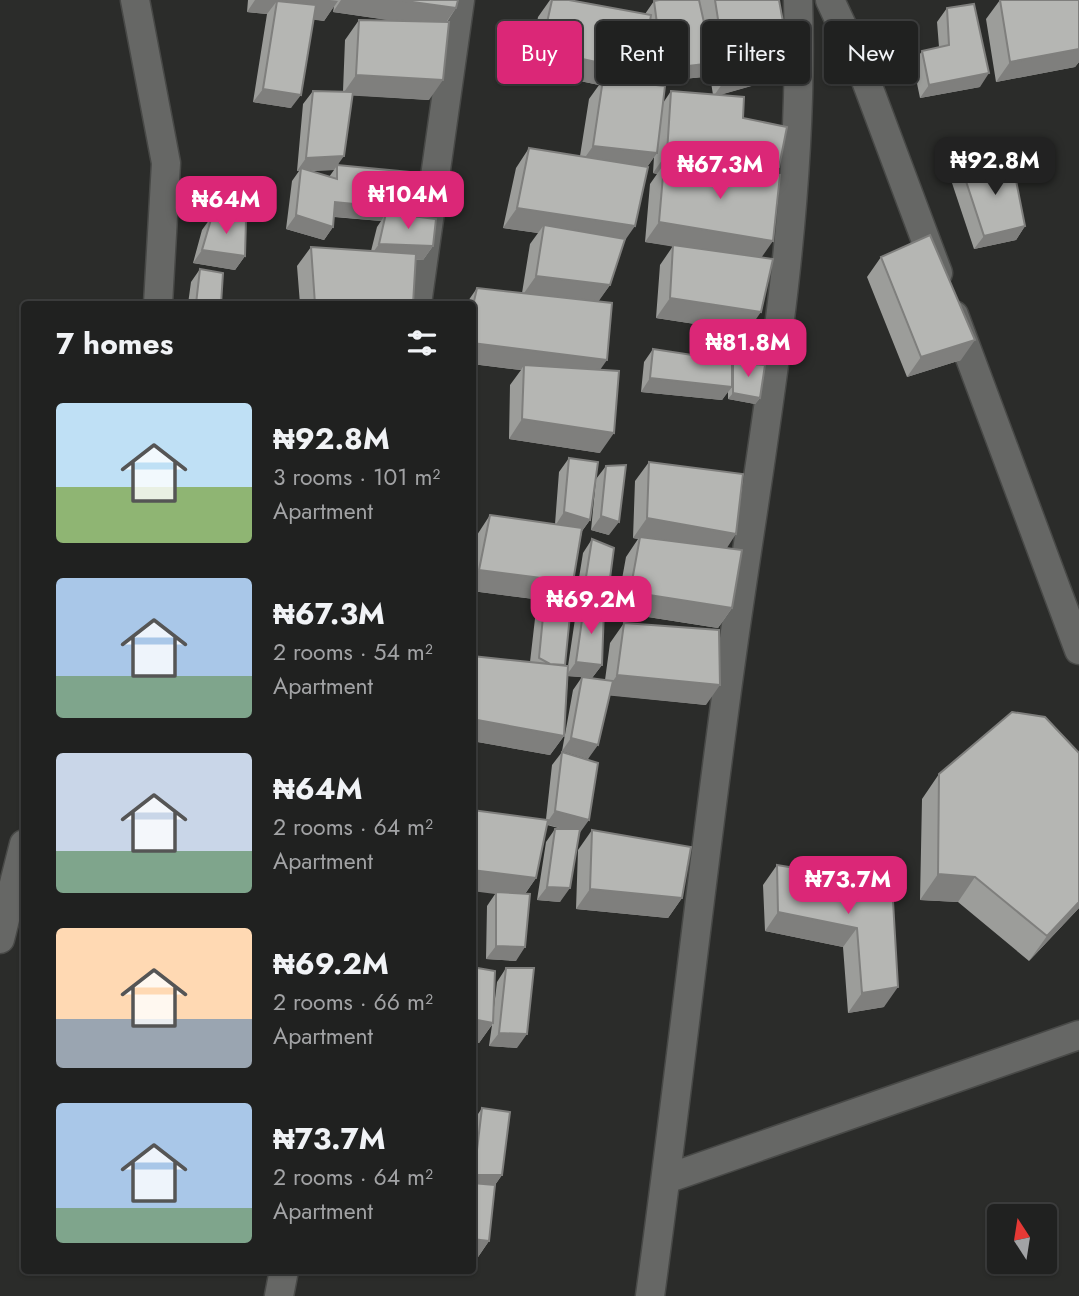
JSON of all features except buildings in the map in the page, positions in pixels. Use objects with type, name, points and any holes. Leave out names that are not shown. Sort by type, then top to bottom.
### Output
[{"type":"street","points":[[135,0],[166,163],[158,301]]},
{"type":"street","points":[[417,301],[460,0]]},
{"type":"street","points":[[650,1296],[699,887],[785,282],[801,69],[799,0]]},
{"type":"street","points":[[830,0],[859,61],[1079,650]]},
{"type":"street","points":[[0,939],[21,856]]},
{"type":"street","points":[[666,1179],[1079,1035]]},
{"type":"street","points":[[279,1296],[283,1274]]}]
